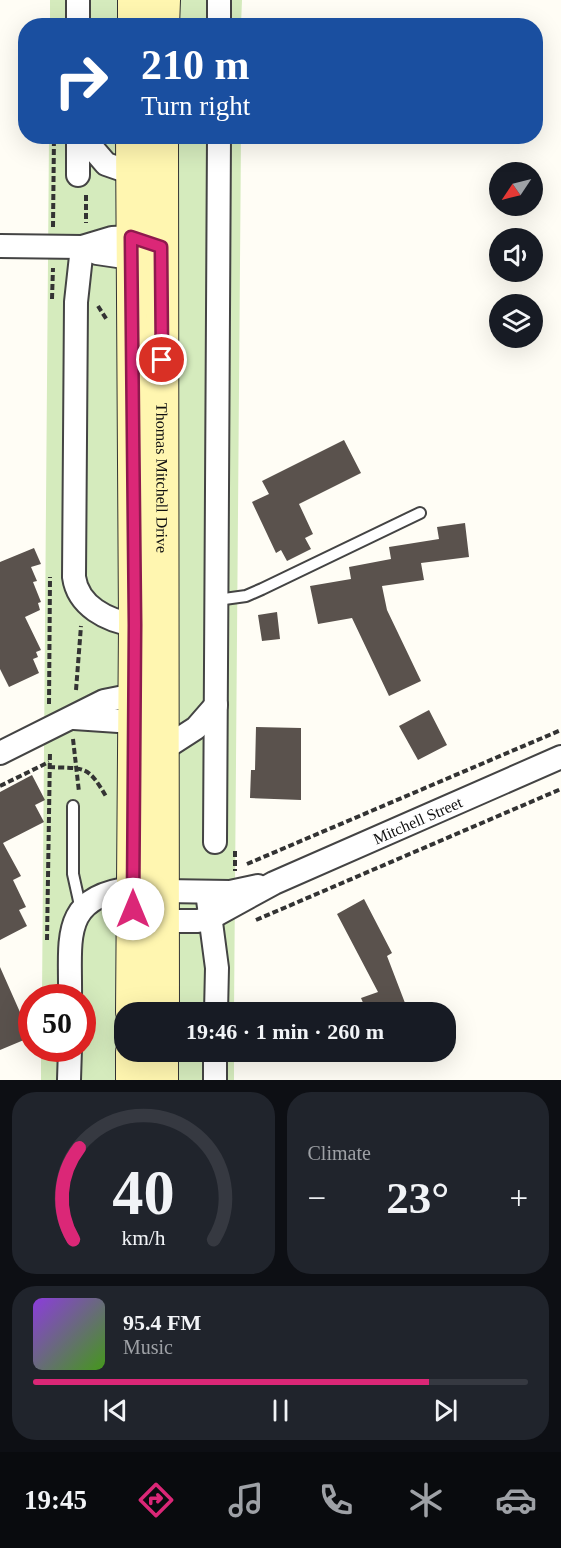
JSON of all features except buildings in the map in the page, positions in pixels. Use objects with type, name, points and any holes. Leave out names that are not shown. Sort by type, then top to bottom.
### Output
[{"type":"main road","points":[[134,0],[134,18]]},
{"type":"main road","points":[[164,0],[164,18]]},
{"type":"main road","name":"Thomas Mitchell Drive","points":[[132,144],[131,248],[150,626],[165,710],[163,1002]]},
{"type":"main road","points":[[132,172],[161,144]]},
{"type":"main road","name":"Thomas Mitchell Drive","points":[[132,1002],[134,708],[150,626],[162,144]]},
{"type":"main road","points":[[131,248],[161,247]]},
{"type":"main road","points":[[134,708],[165,710]]},
{"type":"main road","points":[[133,888],[164,906]]},
{"type":"main road","points":[[132,1062],[132,1080]]},
{"type":"main road","points":[[162,1062],[162,1080]]},
{"type":"street","points":[[78,0],[78,18]]},
{"type":"street","points":[[219,0],[219,18]]},
{"type":"street","points":[[78,175],[80,144]]},
{"type":"street","points":[[87,144],[106,164],[132,172]]},
{"type":"street","points":[[215,842],[219,144]]},
{"type":"street","points":[[0,246],[82,247],[97,254],[131,248]]},
{"type":"street","points":[[82,247],[76,303],[74,568],[76,590],[82,598],[108,618],[150,626]]},
{"type":"street","points":[[165,748],[196,728],[216,705]]},
{"type":"street","points":[[0,753],[72,718],[134,708]]},
{"type":"street","name":"Mitchell Street","points":[[164,906],[198,921],[209,918],[274,883],[561,757]]},
{"type":"street","name":"Mitchell Street","points":[[164,906],[207,892],[234,891],[274,883]]},
{"type":"street","points":[[70,984],[72,924],[81,910],[106,894],[133,888]]},
{"type":"street","points":[[207,892],[216,968],[216,1002]]},
{"type":"street","points":[[69,1080],[70,1062]]},
{"type":"street","points":[[215,1062],[215,1080]]},
{"type":"lane","points":[[217,600],[246,596],[420,513]]},
{"type":"lane","points":[[74,806],[73,874],[81,910]]},
{"type":"path","points":[[78,175],[86,175],[86,236],[82,247]]},
{"type":"path","points":[[74,806],[80,804],[78,769],[71,731],[81,650],[82,598]]},
{"type":"path","points":[[235,870],[561,730]]},
{"type":"path","points":[[0,786],[49,762]]},
{"type":"path","points":[[247,924],[561,789]]},
{"type":"green space","points":[[50,0],[242,0],[241,18],[50,18]]},
{"type":"green space","points":[[49,144],[241,144],[234,1002],[114,1002],[114,1062],[234,1062],[234,1080],[41,1080],[41,1062],[96,1062],[96,984],[42,984]]},
{"type":"route","points":[[133,909],[135,625],[131,237],[161,247],[162,360]]}]
